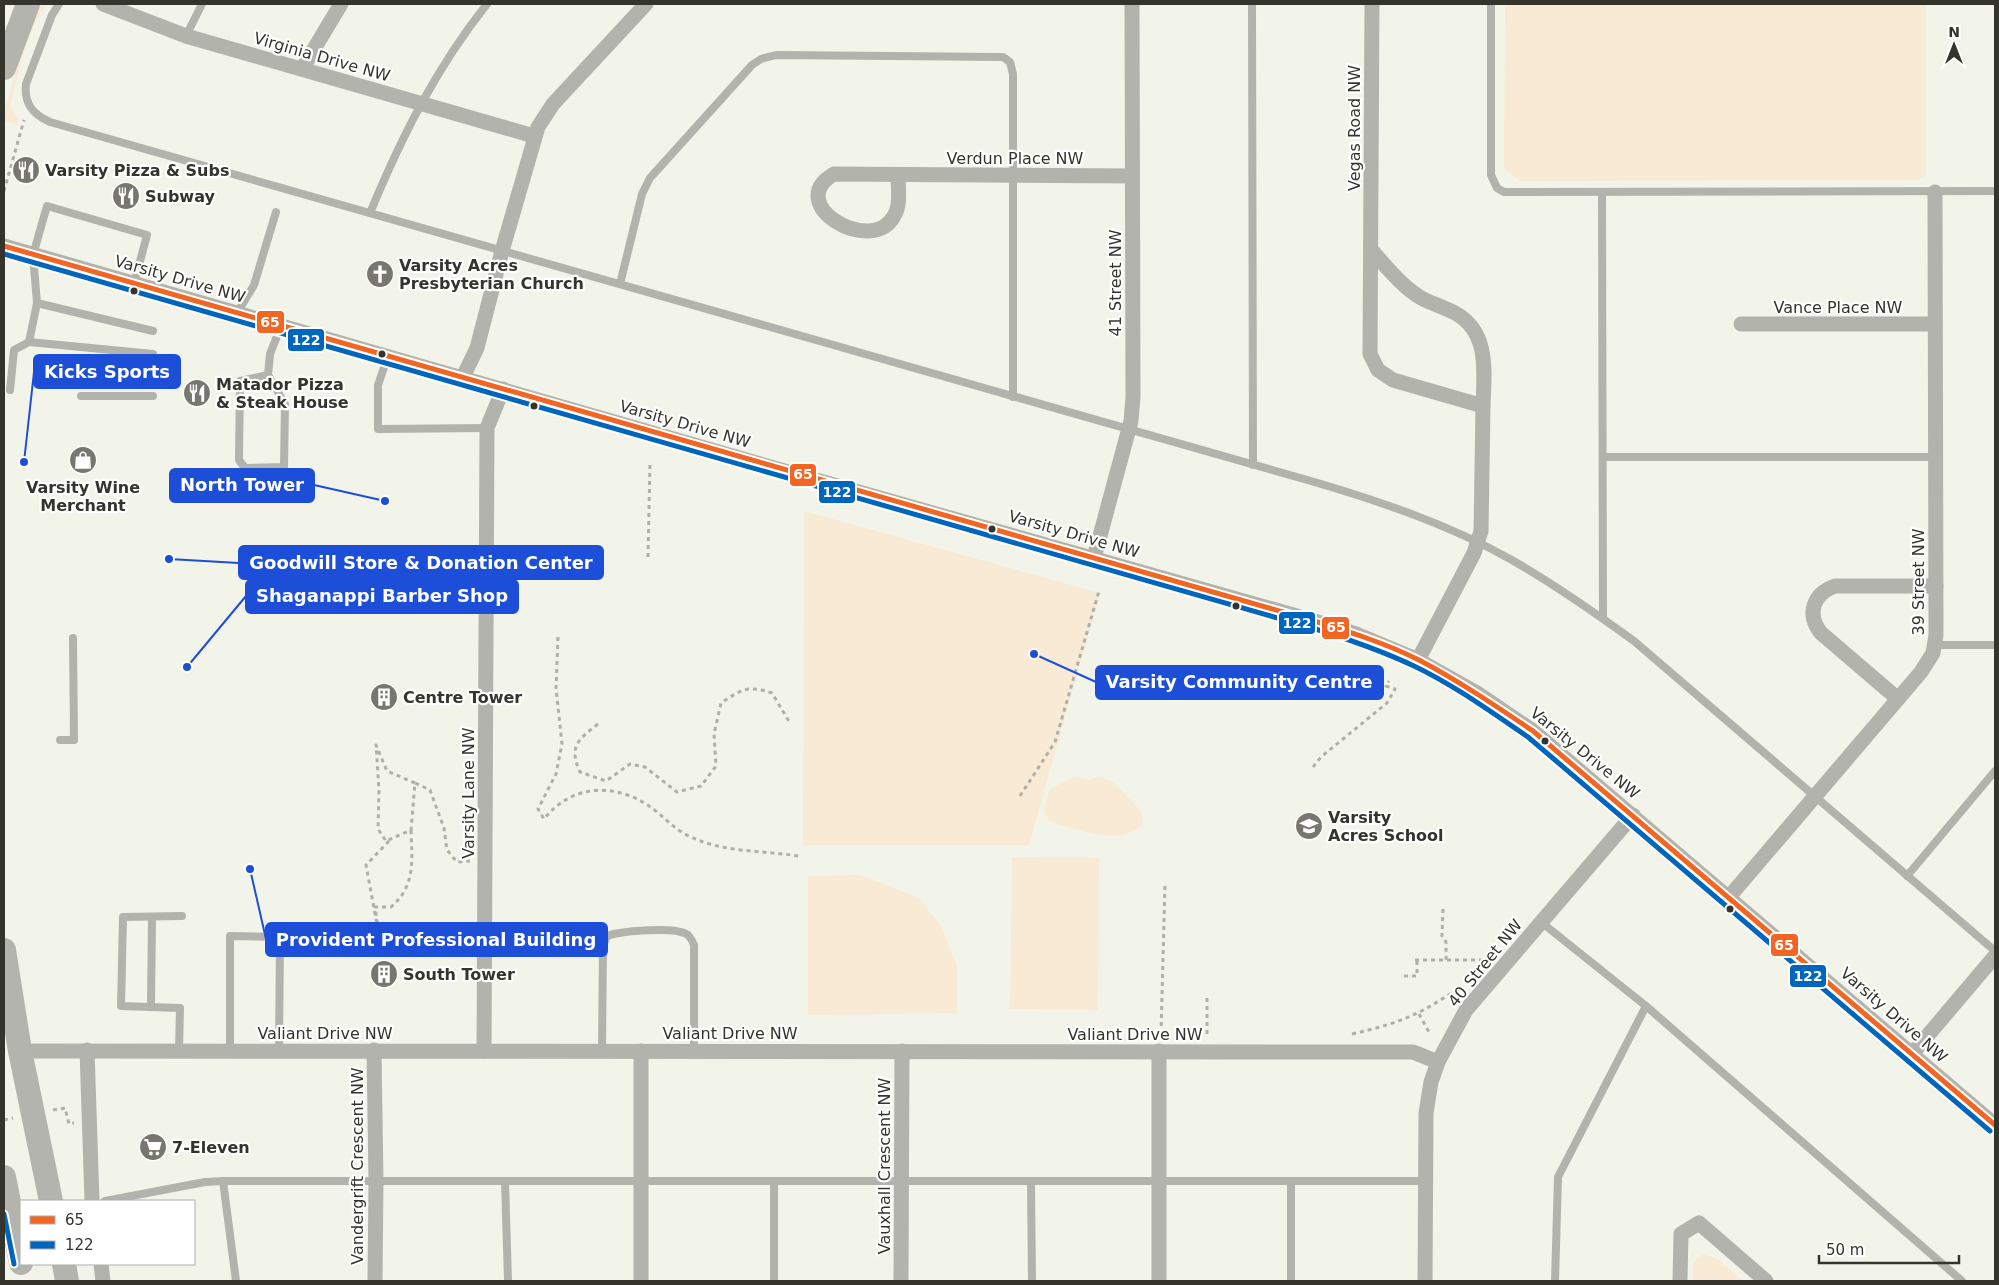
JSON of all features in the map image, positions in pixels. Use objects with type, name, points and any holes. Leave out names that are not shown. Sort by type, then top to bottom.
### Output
[{"type":"main road","points":[[4,68],[28,4]]},
{"type":"main road","points":[[4,950],[12,1045],[51,1200]]},
{"type":"main road","points":[[4,1178],[20,1259]]},
{"type":"main road","points":[[21,1265],[25,1281]]},
{"type":"main road","points":[[64,1265],[67,1281]]},
{"type":"street","name":"Virginia Drive NW","points":[[103,4],[186,36],[534,136]]},
{"type":"street","points":[[302,69],[341,4]]},
{"type":"street","points":[[463,378],[477,348],[534,136],[553,104],[646,4]]},
{"type":"street","name":"41 Street NW","points":[[1094,558],[1129,430],[1133,397],[1132,4]]},
{"type":"street","name":"Vegas Road NW","points":[[1372,4],[1370,354],[1378,370],[1393,380],[1483,406]]},
{"type":"street","name":"Verdun Place NW","points":[[898,175],[897,211],[894,218],[881,229],[868,231],[851,229],[834,221],[821,209],[818,201],[822,185],[834,174],[1132,176]]},
{"type":"street","name":"39 Street NW","points":[[1729,897],[1929,662],[1934,645],[1936,586],[1935,192]]},
{"type":"street","name":"Varsity Drive NW","points":[[4,246],[1311,620],[1356,634],[1418,660],[1477,693],[1533,731],[1995,1125]]},
{"type":"street","points":[[1372,252],[1402,283],[1422,298],[1456,314],[1477,334],[1484,357],[1483,523],[1478,542],[1418,660]]},
{"type":"street","name":"Vance Place NW","points":[[1741,324],[1935,324]]},
{"type":"street","name":"Varsity Lane NW","points":[[484,1051],[487,428],[503,389]]},
{"type":"street","points":[[1898,700],[1821,633],[1813,621],[1813,606],[1820,593],[1835,586],[1936,586]]},
{"type":"street","name":"40 Street NW","points":[[1425,1281],[1426,1113],[1431,1082],[1438,1062],[1466,1010],[1633,815]]},
{"type":"street","points":[[1912,1054],[1995,956]]},
{"type":"street","name":"Valiant Drive NW","points":[[12,1045],[87,1050],[179,1051],[1413,1052],[1438,1062]]},
{"type":"street","points":[[87,1050],[92,1200]]},
{"type":"street","name":"Vandergrift Crescent NW","points":[[374,1050],[375,1281]]},
{"type":"street","points":[[641,1051],[641,1281]]},
{"type":"street","name":"Vauxhall Crescent NW","points":[[901,1281],[902,1051]]},
{"type":"street","points":[[1159,1051],[1160,1281]]},
{"type":"street","points":[[1680,1281],[1682,1234],[1698,1223],[1766,1281]]},
{"type":"street","points":[[101,1265],[104,1281]]},
{"type":"lane","points":[[59,4],[52,15],[26,84],[27,101],[34,113],[50,122],[1376,500],[1478,542],[1510,559],[1603,618],[1634,641],[1995,951]]},
{"type":"lane","points":[[186,36],[202,4]]},
{"type":"lane","points":[[370,213],[390,162],[420,103],[441,67],[487,4]]},
{"type":"lane","points":[[1252,4],[1253,464]]},
{"type":"lane","points":[[1491,4],[1493,182],[1504,192],[1995,191]]},
{"type":"lane","points":[[620,284],[642,194],[650,178],[752,65],[761,59],[776,55],[1003,57],[1010,62],[1012,74],[1012,397]]},
{"type":"lane","points":[[1602,192],[1603,618]]},
{"type":"lane","points":[[29,342],[37,303],[33,255],[48,206],[147,235],[134,284]]},
{"type":"lane","points":[[237,313],[254,285],[276,212]]},
{"type":"lane","points":[[37,303],[153,331]]},
{"type":"lane","points":[[268,375],[240,381],[239,460],[245,468],[284,467],[285,404],[268,375],[270,354],[281,326]]},
{"type":"lane","points":[[10,390],[14,350],[29,342],[153,354]]},
{"type":"lane","points":[[388,356],[378,385],[378,429],[487,428]]},
{"type":"lane","points":[[81,396],[153,396]]},
{"type":"lane","points":[[1603,457],[1936,457]]},
{"type":"lane","points":[[60,740],[74,740],[73,638]]},
{"type":"lane","points":[[1934,645],[1995,645]]},
{"type":"lane","points":[[1907,876],[1995,771]]},
{"type":"lane","points":[[179,1051],[180,1008],[121,1006],[123,917],[182,916]]},
{"type":"lane","points":[[151,1007],[152,917]]},
{"type":"lane","points":[[1541,922],[1646,1006],[1962,1281]]},
{"type":"lane","points":[[602,1051],[603,946],[607,936],[620,932],[680,932],[689,936],[694,945],[694,1050]]},
{"type":"lane","points":[[230,1051],[230,936],[280,937],[280,1051]]},
{"type":"lane","points":[[1555,1281],[1558,1177],[1646,1006]]},
{"type":"lane","points":[[505,1180],[508,1281]]},
{"type":"lane","points":[[223,1181],[236,1281]]},
{"type":"lane","points":[[110,1200],[205,1182],[223,1181],[1425,1182]]},
{"type":"lane","points":[[774,1181],[774,1281]]},
{"type":"lane","points":[[1031,1181],[1032,1281]]},
{"type":"lane","points":[[1291,1182],[1291,1281]]},
{"type":"path","points":[[648,557],[650,463]]},
{"type":"path","points":[[1020,796],[1054,742],[1099,591]]},
{"type":"path","points":[[558,637],[556,688],[562,744],[556,774],[538,809],[544,819],[562,801],[588,790],[601,789],[629,796],[646,804],[688,836],[706,843],[738,851],[798,856]]},
{"type":"path","points":[[1313,766],[1321,756],[1387,703],[1395,690],[1386,686],[1389,681]]},
{"type":"path","points":[[598,724],[578,740],[574,758],[580,772],[606,781],[630,764],[645,767],[677,792],[702,786],[716,766],[714,734],[721,703],[738,691],[754,687],[772,693],[790,723]]},
{"type":"path","points":[[411,830],[386,841],[378,829],[376,745],[386,771],[430,790],[444,828],[447,850],[457,862],[486,860]]},
{"type":"path","points":[[375,907],[391,907],[400,899],[410,882],[411,830],[415,783]]},
{"type":"path","points":[[375,907],[380,941],[366,865],[391,839]]},
{"type":"path","points":[[1161,1034],[1165,883]]},
{"type":"path","points":[[1443,909],[1442,936],[1446,942],[1446,960]]},
{"type":"path","points":[[1404,976],[1417,976],[1416,960],[1485,960]]},
{"type":"path","points":[[1350,1034],[1388,1026],[1419,1014],[1460,987]]},
{"type":"path","points":[[1207,998],[1207,1034]]},
{"type":"path","points":[[1419,1014],[1429,1032]]},
{"type":"path","points":[[65,1108],[69,1124]]},
{"type":"shaded area","points":[[35,4],[47,4],[28,39],[10,106],[18,119],[18,125],[4,121],[4,112]]},
{"type":"shaded area","points":[[1505,4],[1926,4],[1926,175],[1918,180],[1520,181],[1504,168]]},
{"type":"shaded area","points":[[804,511],[1100,593],[1029,845],[803,845]]},
{"type":"shaded area","points":[[1073,777],[1089,780],[1099,777],[1113,782],[1141,811],[1142,820],[1140,826],[1129,833],[1107,835],[1082,831],[1049,821],[1044,811],[1050,789]]},
{"type":"shaded area","points":[[1012,857],[1099,858],[1098,1010],[1010,1009]]},
{"type":"shaded area","points":[[860,875],[919,898],[940,925],[957,965],[957,1013],[808,1015],[808,876]]},
{"type":"shaded area","points":[[1703,1254],[1717,1259],[1743,1281],[1693,1281],[1693,1263]]},
{"type":"transit line","name":"65","points":[[4,246],[1311,620],[1393,648],[1419,660],[1463,685],[1533,731],[1995,1125]]},
{"type":"transit line","name":"122","points":[[4,254],[1309,627],[1401,660],[1429,673],[1458,690],[1528,737],[1990,1131]]},
{"type":"transit line","name":"122","points":[[4,1214],[14,1264]]},
{"type":"place","name":"Varsity Pizza & Subs","points":[[26,170]]},
{"type":"place","name":"Subway","points":[[126,196]]},
{"type":"place","name":"Varsity Acres Presbyterian Church","points":[[380,274]]},
{"type":"place","name":"Matador Pizza & Steak House","points":[[197,393]]},
{"type":"place","name":"Varsity Wine Merchant","points":[[83,460]]},
{"type":"place","name":"Kicks Sports","points":[[24,462]]},
{"type":"place","name":"North Tower","points":[[385,501]]},
{"type":"place","name":"Goodwill Store & Donation Center","points":[[169,559]]},
{"type":"place","name":"Varsity Community Centre","points":[[1034,654]]},
{"type":"place","name":"Shaganappi Barber Shop","points":[[187,667]]},
{"type":"place","name":"Centre Tower","points":[[384,697]]},
{"type":"place","name":"Varsity Acres School","points":[[1309,826]]},
{"type":"place","name":"Provident Professional Building","points":[[250,869]]},
{"type":"place","name":"South Tower","points":[[384,974]]},
{"type":"place","name":"7-Eleven","points":[[153,1147]]}]
